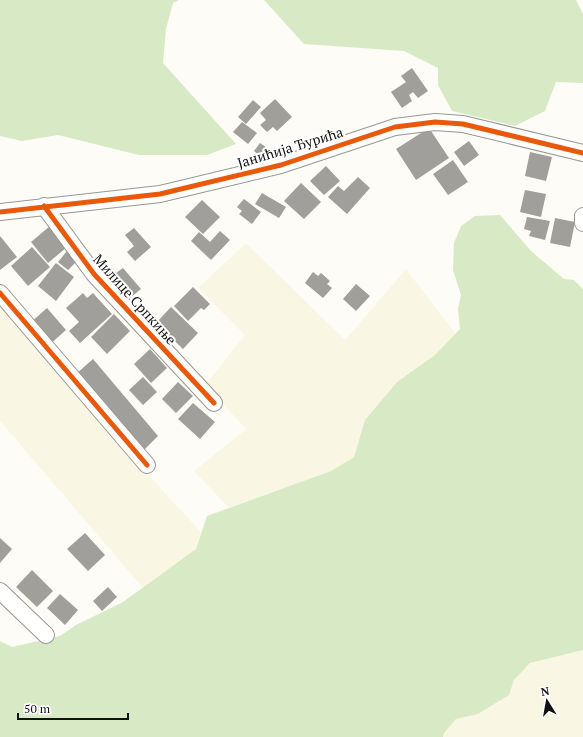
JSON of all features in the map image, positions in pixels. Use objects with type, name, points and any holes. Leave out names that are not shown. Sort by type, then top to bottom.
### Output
[{"type":"street","name":"Јанићија Ђурића","points":[[0,212],[160,194],[281,165],[395,127],[435,122],[463,124],[583,153]]},
{"type":"street","name":"Милице Српкиње","points":[[44,206],[94,274],[214,403]]},
{"type":"street","points":[[583,216],[583,223]]},
{"type":"street","points":[[0,293],[147,465]]},
{"type":"street","points":[[0,591],[46,635]]},
{"type":"shaded area","points":[[246,243],[345,340],[406,269],[456,334],[435,355],[397,382],[365,420],[354,457],[331,471],[229,508],[194,471],[246,429],[205,385],[245,335],[198,288]]},
{"type":"shaded area","points":[[0,304],[107,430],[201,532],[196,549],[143,588],[0,421]]},
{"type":"shaded area","points":[[583,649],[583,737],[443,737],[444,733],[456,719],[478,714],[509,695],[514,680],[530,663]]},
{"type":"green space","points":[[0,0],[179,0],[173,3],[166,29],[163,63],[236,144],[207,155],[139,155],[58,135],[22,141],[0,136]]},
{"type":"green space","points":[[264,0],[576,0],[583,14],[583,83],[556,82],[545,111],[515,126],[452,111],[438,85],[438,68],[404,51],[304,44]]},
{"type":"green space","points":[[500,215],[531,251],[564,279],[574,280],[583,289],[583,650],[530,663],[514,680],[509,695],[478,714],[456,719],[444,733],[443,737],[0,737],[0,641],[12,647],[60,636],[76,625],[123,602],[196,549],[207,516],[331,471],[354,457],[365,420],[397,382],[435,355],[460,329],[458,309],[461,295],[453,270],[454,243],[461,226],[475,216]]},
{"type":"building","points":[[412,68],[428,91],[418,98],[413,92],[409,95],[412,101],[402,108],[391,92],[406,82],[401,76]]},
{"type":"building","points":[[275,99],[292,117],[277,131],[273,127],[267,132],[260,125],[266,120],[260,113]]},
{"type":"building","points":[[253,100],[261,107],[246,124],[238,117]]},
{"type":"building","points":[[242,122],[257,133],[248,144],[233,132]]},
{"type":"building","points":[[429,128],[449,158],[416,180],[396,149]]},
{"type":"building","points":[[469,141],[479,155],[464,166],[454,152]]},
{"type":"building","points":[[260,143],[273,152],[266,161],[254,151]]},
{"type":"building","points":[[530,152],[552,157],[546,181],[525,176]]},
{"type":"building","points":[[453,160],[468,182],[448,195],[433,174]]},
{"type":"building","points":[[326,166],[340,181],[324,195],[310,181]]},
{"type":"building","points":[[358,177],[370,188],[347,214],[328,197],[338,186],[344,191]]},
{"type":"building","points":[[301,183],[321,202],[304,219],[284,201]]},
{"type":"building","points":[[525,190],[546,194],[541,217],[520,212]]},
{"type":"building","points":[[262,193],[286,207],[279,218],[255,204]]},
{"type":"building","points":[[244,199],[261,212],[252,224],[239,214],[242,211],[237,207]]},
{"type":"building","points":[[202,200],[220,217],[203,234],[185,217]]},
{"type":"building","points":[[527,217],[550,221],[545,240],[529,236],[531,231],[524,229]]},
{"type":"building","points":[[555,218],[575,222],[570,247],[550,243]]},
{"type":"building","points":[[50,226],[67,247],[48,263],[31,242]]},
{"type":"building","points":[[134,228],[151,247],[135,261],[127,252],[134,246],[125,235]]},
{"type":"building","points":[[220,231],[230,240],[211,260],[191,241],[199,232],[210,242]]},
{"type":"building","points":[[0,236],[17,257],[0,270]]},
{"type":"building","points":[[32,247],[50,267],[28,286],[11,266]]},
{"type":"building","points":[[67,251],[78,260],[68,270],[58,262]]},
{"type":"building","points":[[56,263],[74,277],[56,301],[38,286]]},
{"type":"building","points":[[123,268],[141,289],[124,303],[103,277],[113,269],[116,273]]},
{"type":"building","points":[[313,272],[318,276],[321,273],[330,281],[327,284],[332,288],[323,298],[305,283]]},
{"type":"building","points":[[356,284],[370,296],[356,311],[343,299]]},
{"type":"building","points":[[193,287],[210,304],[204,310],[201,308],[188,321],[174,306]]},
{"type":"building","points":[[83,293],[87,298],[93,293],[112,314],[80,343],[69,331],[79,322],[66,308]]},
{"type":"building","points":[[171,307],[198,333],[183,349],[156,323]]},
{"type":"building","points":[[47,308],[66,330],[48,346],[29,324]]},
{"type":"building","points":[[114,314],[130,331],[107,354],[91,337]]},
{"type":"building","points":[[150,349],[167,368],[151,383],[134,364]]},
{"type":"building","points":[[93,359],[158,436],[142,452],[76,374]]},
{"type":"building","points":[[143,377],[157,392],[143,405],[129,390]]},
{"type":"building","points":[[178,382],[193,396],[176,413],[162,399]]},
{"type":"building","points":[[193,403],[215,422],[200,439],[178,419]]},
{"type":"building","points":[[85,533],[105,555],[88,571],[67,549]]},
{"type":"building","points":[[0,538],[12,549],[0,563]]},
{"type":"building","points":[[32,570],[53,591],[37,607],[16,587]]},
{"type":"building","points":[[108,587],[117,597],[102,611],[93,601]]},
{"type":"building","points":[[60,594],[78,610],[65,625],[47,608]]},
{"type":"cycle path","points":[[0,212],[160,194],[281,165],[395,127],[435,122],[463,124],[583,153]]},
{"type":"cycle path","points":[[44,206],[94,274],[214,403]]},
{"type":"cycle path","points":[[0,293],[147,465]]}]
